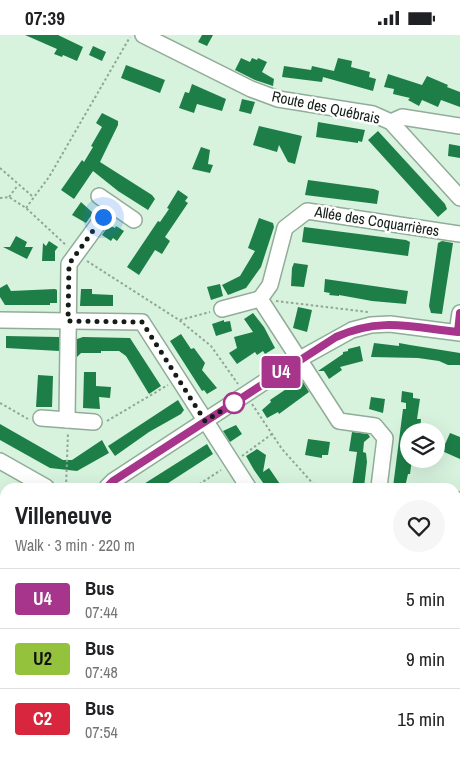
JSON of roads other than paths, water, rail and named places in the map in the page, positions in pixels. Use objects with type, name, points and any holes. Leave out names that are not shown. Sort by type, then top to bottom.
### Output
[{"type":"street","name":"Route des Québrais","points":[[143,35],[252,89],[278,99],[373,114],[390,122],[402,117],[460,126]]},
{"type":"street","points":[[390,122],[460,198]]},
{"type":"street","points":[[99,197],[134,220]]},
{"type":"street","points":[[67,420],[69,264],[112,205]]},
{"type":"street","name":"Allée des Coquarrières","points":[[260,299],[270,285],[285,228],[307,211],[460,234]]},
{"type":"street","points":[[222,309],[260,299],[339,421],[375,426],[385,438],[380,483]]},
{"type":"street","points":[[113,483],[298,360],[336,337],[371,325],[390,324],[459,333],[460,313]]},
{"type":"street","points":[[0,320],[142,322],[245,483]]},
{"type":"street","points":[[41,418],[94,422]]},
{"type":"street","points":[[0,461],[39,483]]}]
